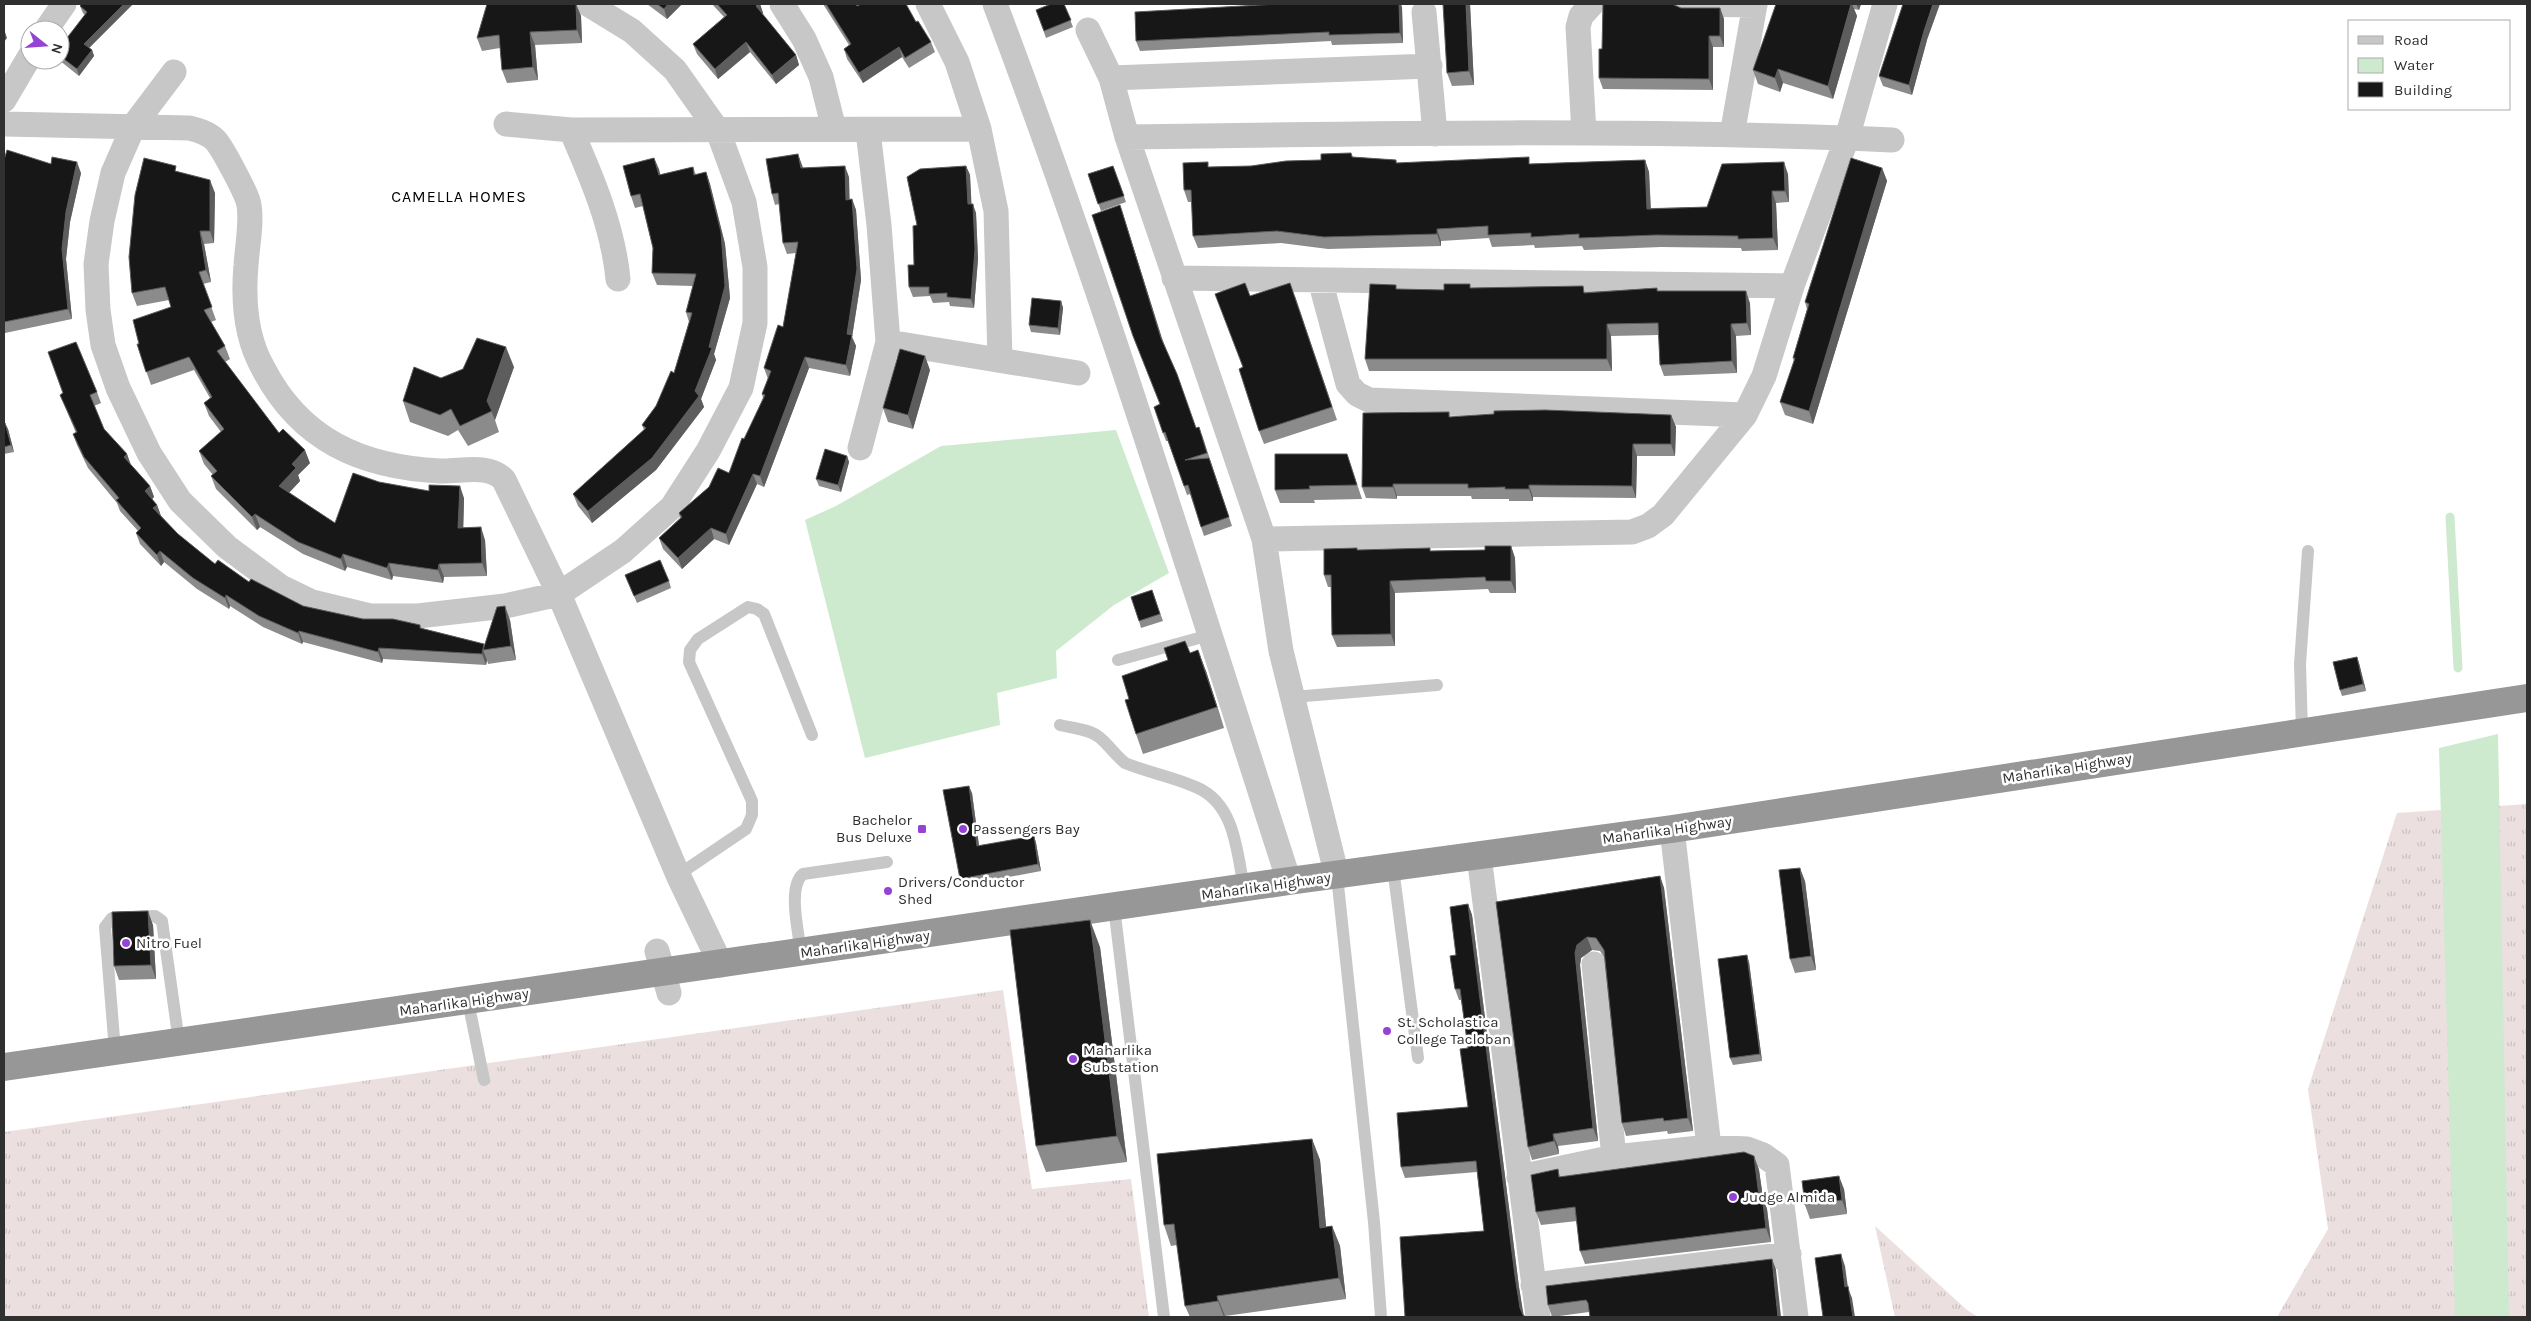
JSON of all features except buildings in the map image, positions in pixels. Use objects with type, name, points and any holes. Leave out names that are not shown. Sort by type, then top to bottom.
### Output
[{"type":"highway","name":"Maharlika Highway","points":[[4,1067],[721,965],[1289,881],[1337,876],[1672,829],[2527,698]]},
{"type":"street","points":[[53,20],[64,4]]},
{"type":"street","points":[[174,72],[134,126],[113,173],[102,221],[96,264],[98,310],[103,345],[118,388],[149,453],[180,501],[208,530],[240,557],[281,587],[312,602],[370,616],[418,616],[505,606],[559,594],[623,551],[672,506],[708,451],[741,388],[755,323],[755,267],[744,202],[718,131],[674,70],[632,31],[588,4]]},
{"type":"street","points":[[782,4],[804,39],[821,77],[834,129]]},
{"type":"street","points":[[928,4],[957,62],[979,130],[996,211],[1000,360]]},
{"type":"street","points":[[995,4],[1035,109],[1130,390],[1289,881]]},
{"type":"street","points":[[1584,133],[1578,26],[1581,16],[1592,4]]},
{"type":"street","points":[[1685,4],[1755,4],[1732,135]]},
{"type":"street","points":[[1264,540],[1632,532],[1648,526],[1663,514],[1745,415],[1764,376],[1792,286],[1846,138],[1886,4]]},
{"type":"street","points":[[1424,12],[1435,134]]},
{"type":"street","points":[[1088,30],[1111,78],[1127,137],[1264,540],[1280,650],[1337,876]]},
{"type":"street","points":[[1111,78],[1430,66]]},
{"type":"street","points":[[4,100],[22,70]]},
{"type":"street","points":[[4,124],[189,128],[203,132],[216,141],[249,202],[245,305],[252,341],[262,367],[292,411],[311,430],[332,444],[383,464],[439,471],[492,471],[499,474],[504,480],[559,594],[678,875],[721,965]]},
{"type":"street","points":[[506,124],[570,130],[979,130]]},
{"type":"street","points":[[570,130],[590,175],[605,218],[615,252],[618,279]]},
{"type":"street","points":[[860,448],[888,342],[879,225],[868,131]]},
{"type":"street","points":[[1127,137],[1289,133],[1584,133],[1892,140]]},
{"type":"street","points":[[1174,278],[1792,286]]},
{"type":"street","points":[[1320,280],[1348,384],[1357,394],[1369,400],[1745,415]]},
{"type":"street","points":[[888,342],[1078,373]]},
{"type":"street","points":[[1672,829],[1709,1147]]},
{"type":"street","points":[[1479,856],[1538,1317]]},
{"type":"street","points":[[1594,964],[1614,1157]]},
{"type":"street","points":[[1519,1177],[1614,1157],[1709,1147],[1747,1149],[1763,1155],[1777,1165],[1796,1317]]},
{"type":"street","points":[[1533,1285],[1789,1254]]},
{"type":"lane","points":[[2302,732],[2300,664],[2308,551]]},
{"type":"lane","points":[[678,875],[746,829],[752,815],[752,801],[689,662],[690,650],[698,639],[748,607],[757,609],[764,614],[812,735]]},
{"type":"lane","points":[[1118,660],[1210,635]]},
{"type":"lane","points":[[1292,697],[1437,685]]},
{"type":"lane","points":[[1060,725],[1094,733],[1101,738],[1115,756],[1126,762],[1197,787],[1213,795],[1225,810],[1232,832],[1244,888]]},
{"type":"lane","points":[[801,953],[794,891],[798,878],[803,874],[887,862]]},
{"type":"lane","points":[[1393,868],[1418,1058]]},
{"type":"lane","points":[[1337,876],[1374,1222],[1381,1317]]},
{"type":"lane","points":[[1114,907],[1164,1317]]},
{"type":"lane","points":[[115,1051],[105,927],[112,918],[155,916],[162,921],[179,1042]]},
{"type":"lane","points":[[468,1001],[484,1080]]},
{"type":"green space","points":[[2527,804],[2527,1317],[2277,1317],[2328,1229],[2308,1089],[2397,813]]},
{"type":"green space","points":[[1003,990],[1032,1189],[1131,1179],[1149,1317],[4,1317],[4,1132]]},
{"type":"green space","points":[[1875,1226],[1967,1310],[1978,1317],[1895,1317]]},
{"type":"water","points":[[1116,430],[1169,573],[1114,605],[1056,651],[1057,678],[997,693],[1000,725],[865,758],[805,520],[836,506],[941,446]]},
{"type":"water","points":[[2498,734],[2509,1317],[2455,1317],[2439,748]]},
{"type":"waterway","points":[[2450,517],[2458,668]]},
{"type":"place","name":"Bachelor Bus Deluxe","points":[[922,829]]},
{"type":"place","name":"Passengers Bay","points":[[963,829]]},
{"type":"place","name":"Drivers/Conductor Shed","points":[[888,891]]},
{"type":"place","name":"Nitro Fuel","points":[[126,943]]},
{"type":"place","name":"St. Scholastica College Tacloban","points":[[1387,1031]]},
{"type":"place","name":"Maharlika Substation","points":[[1073,1059]]},
{"type":"place","name":"Judge Almida","points":[[1733,1197]]},
{"type":"district","name":"CAMELLA HOMES","points":[[459,196]]}]
